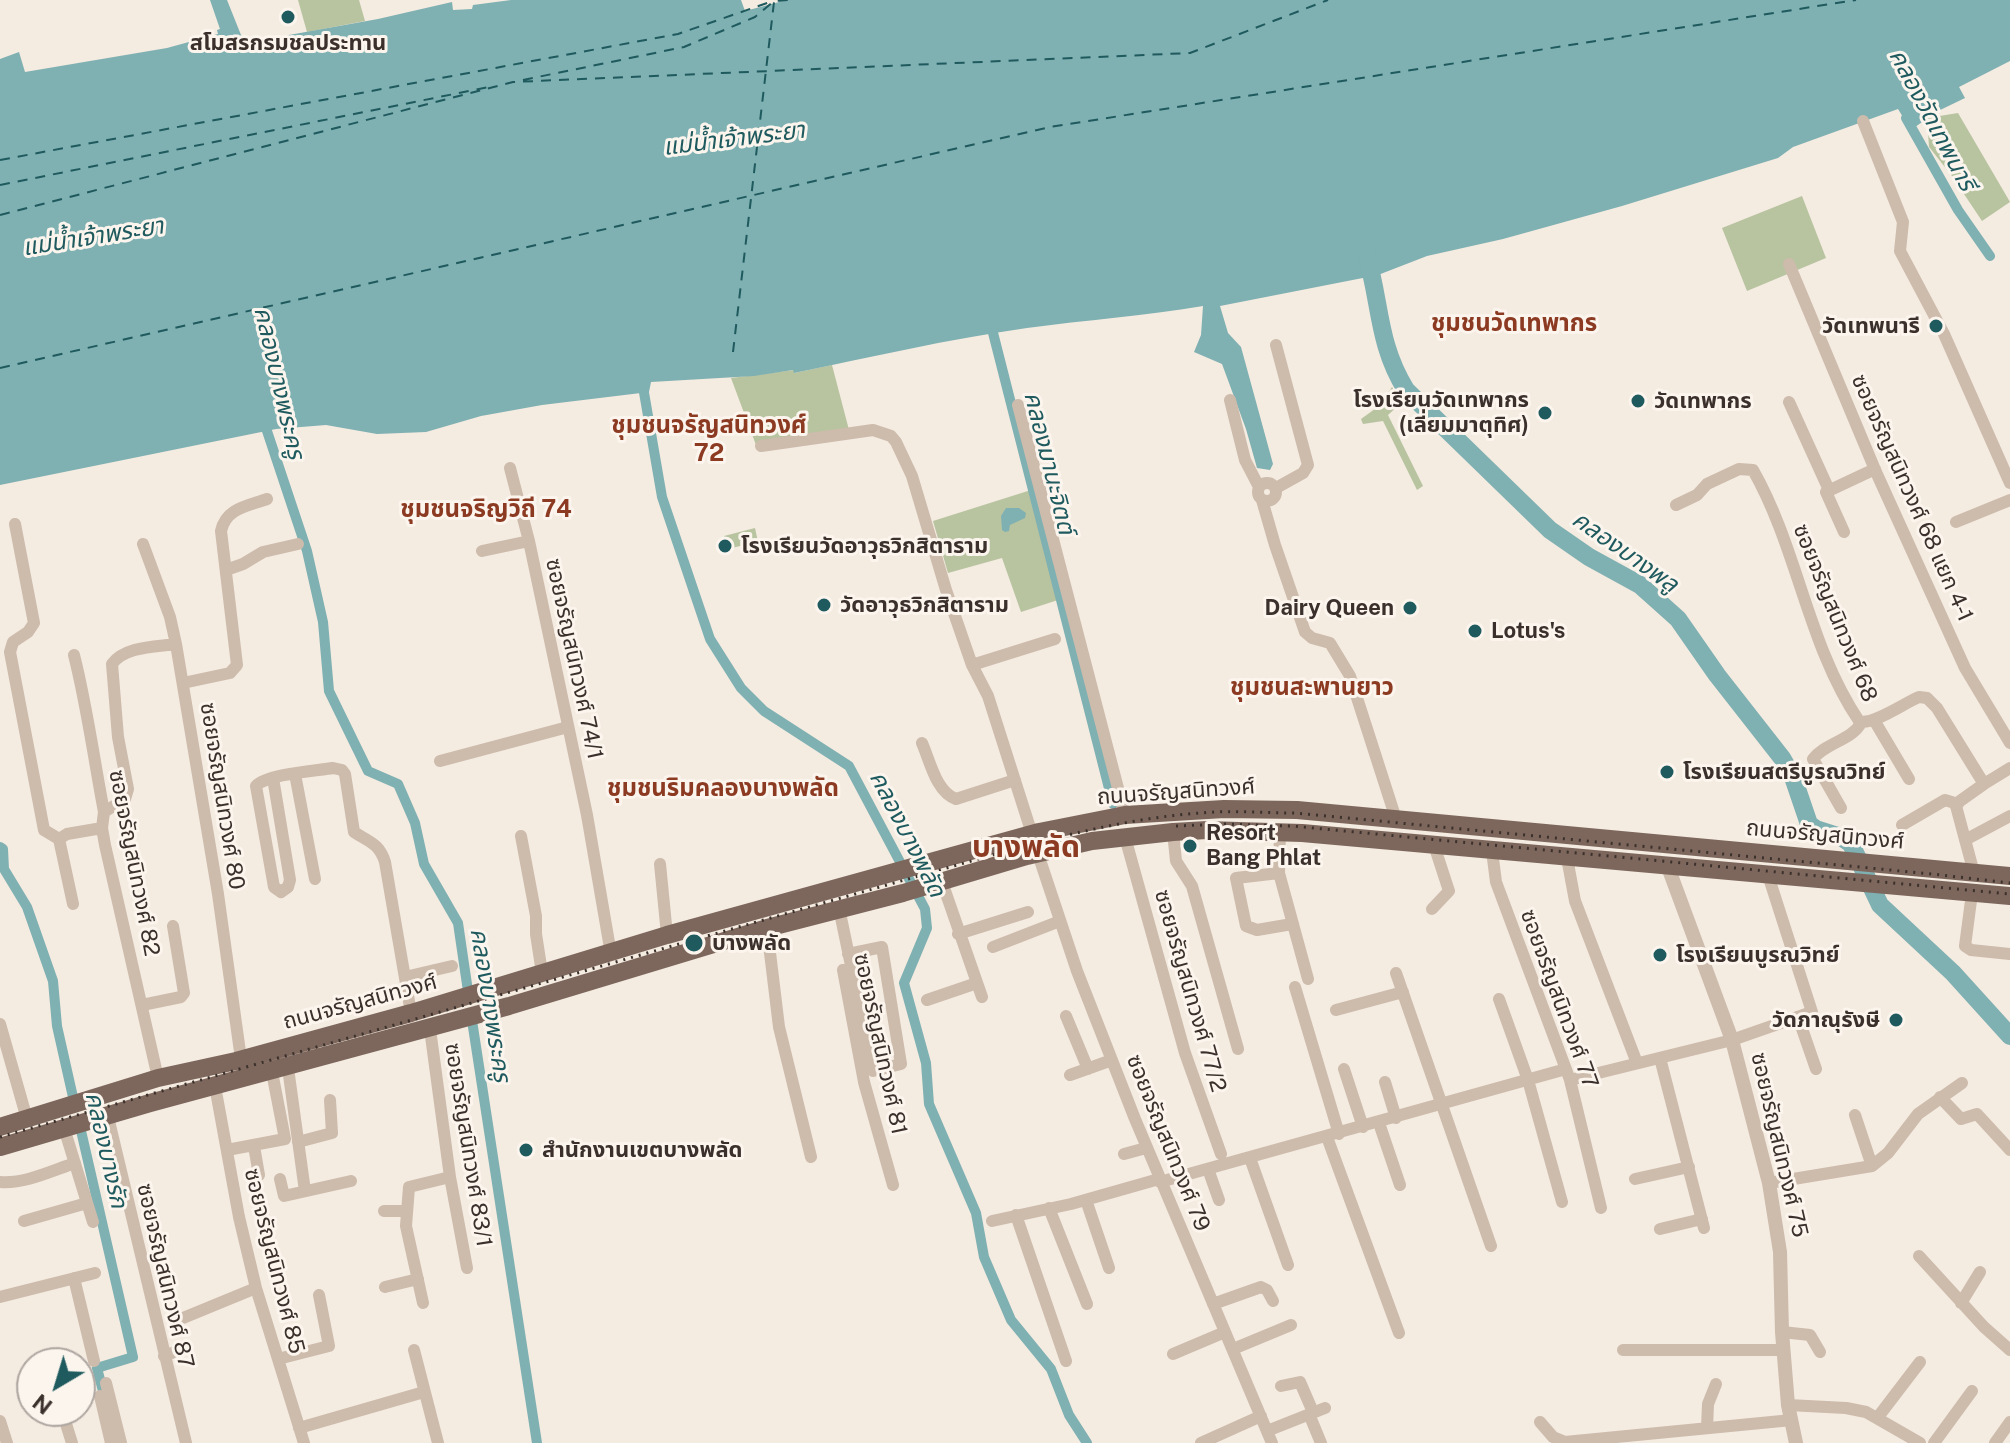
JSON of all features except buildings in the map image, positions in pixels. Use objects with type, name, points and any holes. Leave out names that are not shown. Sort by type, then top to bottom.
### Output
[{"type":"main road","name":"ถนนจรัญสนิทวงศ์","points":[[0,1127],[158,1078],[241,1059],[468,997],[726,918],[1029,835],[1125,815],[1297,810],[2010,876]]},
{"type":"main road","name":"ถนนจรัญสนิทวงศ์","points":[[0,1147],[430,1029],[767,928],[1092,841],[1207,830],[1280,831],[2010,896]]},
{"type":"main road","points":[[726,918],[732,939]]},
{"type":"street","points":[[1863,121],[1903,222],[1900,251],[1944,334],[2010,483]]},
{"type":"street","name":"ซอยจรัญสนิทวงศ์ 68 แยก 4-1","points":[[1789,264],[1875,469],[1965,668],[2010,743]]},
{"type":"street","points":[[1261,494],[1273,499],[1276,488],[1303,473],[1308,465],[1276,345]]},
{"type":"street","points":[[1230,400],[1249,473],[1261,494],[1305,632],[1312,638],[1330,643],[1350,676],[1396,819]]},
{"type":"street","points":[[1789,402],[1829,490]]},
{"type":"street","points":[[1018,405],[1125,815]]},
{"type":"street","points":[[761,446],[860,431],[873,430],[891,436],[912,476],[972,665],[988,696],[1029,835]]},
{"type":"street","name":"ซอยจรัญสนิทวงศ์ 74/1","points":[[510,468],[529,541],[587,815],[611,954]]},
{"type":"street","name":"ซอยจรัญสนิทวงศ์ 68","points":[[1676,505],[1697,495],[1707,484],[1739,469],[1753,470],[1797,571],[1826,654],[1854,715],[1868,721],[1919,697],[1927,698],[1937,708],[1984,784]]},
{"type":"street","points":[[1844,532],[1826,492],[1875,469]]},
{"type":"street","points":[[183,683],[230,673],[237,665],[221,531],[225,518],[234,511],[267,499]]},
{"type":"street","points":[[1956,522],[2010,500]]},
{"type":"street","points":[[15,524],[34,623],[28,632],[13,642],[10,652],[44,830],[59,839],[73,904]]},
{"type":"street","points":[[482,551],[529,541]]},
{"type":"street","name":"ซอยจรัญสนิทวงศ์ 80","points":[[143,544],[170,617],[176,644],[218,894],[241,1059]]},
{"type":"street","points":[[226,570],[263,552],[298,544]]},
{"type":"street","points":[[972,665],[1055,639]]},
{"type":"street","points":[[104,812],[125,799],[128,789],[118,737],[110,669],[112,664],[121,654],[176,644]]},
{"type":"street","name":"ซอยจรัญสนิทวงศ์ 82","points":[[74,655],[83,689],[104,812],[102,828],[158,1078]]},
{"type":"street","points":[[1841,808],[1813,759],[1868,721],[1909,779]]},
{"type":"street","points":[[440,761],[568,727]]},
{"type":"street","points":[[922,743],[940,786],[950,797],[956,799],[1012,781]]},
{"type":"street","points":[[273,778],[290,880],[285,891],[274,887],[256,789],[260,781],[273,778],[295,774],[333,768],[345,774],[354,832],[370,839],[382,851],[411,1013]]},
{"type":"street","points":[[1974,873],[1956,814],[1958,804],[2010,768]]},
{"type":"street","points":[[295,774],[315,879]]},
{"type":"street","points":[[1902,825],[1945,800],[1958,804]]},
{"type":"street","points":[[1965,840],[2010,816]]},
{"type":"street","points":[[59,839],[67,834],[102,828]]},
{"type":"street","points":[[1280,831],[1279,873],[1308,979]]},
{"type":"street","points":[[1173,832],[1178,867],[1192,886],[1238,1049]]},
{"type":"street","points":[[521,836],[536,916],[542,973]]},
{"type":"street","name":"ซอยจรัญสนิทวงศ์ 77/2","points":[[1125,837],[1185,1053],[1221,1154]]},
{"type":"street","points":[[1432,909],[1449,891],[1434,845]]},
{"type":"street","name":"ซอยจรัญสนิทวงศ์ 77","points":[[1492,851],[1496,882],[1568,1074],[1601,1208]]},
{"type":"street","name":"ซอยจรัญสนิทวงศ์ 79","points":[[1038,854],[1060,921],[1146,1148],[1270,1437]]},
{"type":"street","points":[[1567,858],[1575,901],[1637,1063]]},
{"type":"street","points":[[660,864],[667,935]]},
{"type":"street","name":"ซอยจรัญสนิทวงศ์ 75","points":[[1668,867],[1732,1040],[1769,1183],[1780,1252],[1788,1405],[1796,1443]]},
{"type":"street","points":[[1279,873],[1236,878],[1246,926],[1257,930],[1292,924]]},
{"type":"street","points":[[992,1221],[1250,1158],[1528,1080],[1637,1063],[1732,1040],[1812,1012],[1768,875]]},
{"type":"street","points":[[933,884],[958,934],[982,997]]},
{"type":"street","points":[[1972,893],[1965,946],[1971,950],[2010,954]]},
{"type":"street","points":[[835,909],[873,1071],[901,1064],[882,947],[848,954]]},
{"type":"street","name":"ซอยจรัญสนิทวงศ์ 81","points":[[835,909],[864,1082],[893,1185]]},
{"type":"street","points":[[958,934],[1028,912]]},
{"type":"street","points":[[993,947],[1060,921]]},
{"type":"street","points":[[142,1005],[181,997],[184,993],[173,926]]},
{"type":"street","points":[[767,928],[779,1027],[811,1157]]},
{"type":"street","points":[[405,977],[452,966]]},
{"type":"street","points":[[1396,973],[1491,1246]]},
{"type":"street","points":[[927,1000],[977,983]]},
{"type":"street","points":[[1295,987],[1333,1136],[1399,1333]]},
{"type":"street","points":[[1336,1010],[1403,992]]},
{"type":"street","points":[[1499,999],[1528,1080],[1562,1202]]},
{"type":"street","points":[[1066,1016],[1088,1069]]},
{"type":"street","points":[[1798,1017],[1816,1069]]},
{"type":"street","points":[[0,1024],[27,1119]]},
{"type":"street","name":"ซอยจรัญสนิทวงศ์ 83/1","points":[[430,1029],[450,1177],[467,1268]]},
{"type":"street","points":[[1660,1058],[1703,1224],[1660,1229]]},
{"type":"street","points":[[1070,1075],[1112,1060]]},
{"type":"street","points":[[1344,1069],[1363,1127]]},
{"type":"street","points":[[280,1070],[298,1142],[305,1191]]},
{"type":"street","points":[[227,1150],[285,1139],[280,1070]]},
{"type":"street","points":[[1385,1082],[1396,1118]]},
{"type":"street","points":[[1769,1183],[1872,1166],[1888,1153],[1918,1114],[1962,1083]]},
{"type":"street","name":"ซอยจรัญสนิทวงศ์ 85","points":[[215,1086],[239,1217],[256,1288],[304,1443]]},
{"type":"street","points":[[1940,1097],[1961,1119],[1977,1114],[2010,1150]]},
{"type":"street","points":[[298,1142],[332,1133],[330,1100]]},
{"type":"street","points":[[1855,1115],[1872,1166]]},
{"type":"street","name":"ซอยจรัญสนิทวงศ์ 87","points":[[108,1117],[186,1443]]},
{"type":"street","points":[[1379,1123],[1400,1185]]},
{"type":"street","points":[[64,1128],[93,1222]]},
{"type":"street","points":[[254,1146],[259,1175]]},
{"type":"street","points":[[1124,1154],[1146,1148]]},
{"type":"street","points":[[1250,1158],[1288,1265]]},
{"type":"street","points":[[0,1182],[10,1183],[75,1163]]},
{"type":"street","points":[[1635,1179],[1689,1167]]},
{"type":"street","points":[[1208,1169],[1219,1200]]},
{"type":"street","points":[[423,1303],[406,1226],[409,1187],[450,1177]]},
{"type":"street","points":[[280,1179],[284,1196],[351,1181]]},
{"type":"street","points":[[1086,1200],[1109,1268]]},
{"type":"street","points":[[24,1221],[87,1203]]},
{"type":"street","points":[[1052,1208],[1087,1304]]},
{"type":"street","points":[[384,1211],[406,1211]]},
{"type":"street","points":[[1016,1215],[1066,1361]]},
{"type":"street","points":[[1919,1256],[1984,1327],[2010,1350]]},
{"type":"street","points":[[1961,1303],[1980,1272]]},
{"type":"street","points":[[0,1297],[95,1273]]},
{"type":"street","points":[[74,1278],[91,1347]]},
{"type":"street","points":[[385,1287],[418,1279]]},
{"type":"street","points":[[1213,1304],[1257,1287],[1267,1290],[1273,1301]]},
{"type":"street","points":[[183,1318],[256,1288]]},
{"type":"street","points":[[278,1359],[329,1346],[319,1295]]},
{"type":"street","points":[[1233,1349],[1291,1325]]},
{"type":"street","points":[[1173,1354],[1225,1332]]},
{"type":"street","points":[[1782,1332],[1810,1335],[1820,1352]]},
{"type":"street","points":[[164,1356],[185,1348]]},
{"type":"street","points":[[414,1350],[438,1443]]},
{"type":"street","points":[[1623,1350],[1783,1350]]},
{"type":"street","points":[[1878,1417],[1920,1362]]},
{"type":"street","points":[[1281,1386],[1300,1382],[1303,1385],[1316,1411],[1321,1443]]},
{"type":"street","points":[[1707,1428],[1708,1404],[1716,1384]]},
{"type":"street","points":[[111,1443],[103,1389],[121,1443]]},
{"type":"street","points":[[1934,1443],[1972,1391]]},
{"type":"street","points":[[299,1428],[424,1392]]},
{"type":"street","points":[[1788,1405],[1846,1408],[1878,1417],[1912,1441]]},
{"type":"street","points":[[1270,1437],[1316,1411]]},
{"type":"street","points":[[1201,1443],[1261,1416]]},
{"type":"street","points":[[1540,1422],[1558,1441],[1565,1442],[1792,1420]]},
{"type":"street","points":[[1995,1443],[2010,1422]]},
{"type":"green space","points":[[298,0],[359,0],[365,21],[307,32]]},
{"type":"green space","points":[[1958,113],[2010,202],[1982,221],[1929,147],[1927,118]]},
{"type":"green space","points":[[1802,196],[1826,258],[1747,291],[1722,228]]},
{"type":"green space","points":[[832,365],[849,430],[756,445],[731,378],[794,370],[794,373]]},
{"type":"green space","points":[[1392,387],[1401,403],[1388,415],[1423,486],[1417,490],[1383,421],[1363,424],[1361,419],[1379,406]]},
{"type":"green space","points":[[1031,490],[1058,600],[1021,612],[1002,558],[948,573],[933,521]]},
{"type":"green space","points":[[755,528],[758,542],[727,549],[724,536]]},
{"type":"water","name":"แม่น้ำเจ้าพระยา","points":[[210,0],[227,0],[241,35],[250,42],[452,2],[453,10],[511,0],[741,0],[745,11],[778,0],[2010,0],[2010,61],[1959,87],[1965,98],[1936,112],[1911,130],[1898,109],[1793,147],[1778,158],[1622,206],[1503,239],[1427,256],[1378,275],[1220,306],[1228,333],[1241,347],[1273,464],[1270,470],[1257,468],[1222,364],[1194,352],[1201,335],[1203,306],[998,332],[794,373],[793,370],[754,376],[651,382],[649,392],[542,405],[481,416],[426,432],[377,434],[326,425],[276,429],[0,485],[0,59],[19,52],[25,72],[167,48],[218,34],[217,30],[220,29]]},
{"type":"water","points":[[1006,508],[1019,508],[1026,513],[1025,518],[1010,525],[1009,531],[1005,532],[1002,530],[1001,516]]},
{"type":"waterway","name":"คลองวัดเทพนารี","points":[[1906,118],[1958,210],[1990,256]]},
{"type":"waterway","name":"คลองบางพลู","points":[[1366,253],[1385,339],[1406,390],[1550,530],[1589,557],[1640,585],[1678,619],[1782,758],[1793,777],[1809,824],[1851,844],[1880,905],[1953,973],[2010,1036]]},
{"type":"waterway","name":"คลองมานะจิตต์","points":[[990,321],[1113,804]]},
{"type":"waterway","name":"คลองบางพลัด","points":[[642,381],[662,497],[710,639],[741,688],[764,711],[849,766],[925,909],[927,928],[904,983],[926,1063],[929,1104],[976,1213],[984,1257],[1011,1320],[1051,1369],[1069,1415],[1087,1443]]},
{"type":"waterway","name":"คลองบางพระครู","points":[[264,422],[307,551],[323,622],[329,691],[368,771],[398,784],[415,823],[424,864],[458,923],[469,998]]},
{"type":"waterway","name":"คลองบางรัก","points":[[0,847],[3,849],[4,869],[27,907],[53,981],[57,1026],[75,1106]]},
{"type":"waterway","name":"คลองบางพระครู","points":[[471,1014],[537,1443]]},
{"type":"waterway","name":"คลองบางรัก","points":[[79,1122],[133,1357],[97,1368],[103,1391]]},
{"type":"ferry route","points":[[523,80],[684,47],[755,17],[774,1],[788,0]]},
{"type":"ferry route","points":[[0,215],[513,82],[1190,53],[1328,0]]},
{"type":"ferry route","points":[[0,368],[1050,127],[1856,0]]},
{"type":"ferry route","points":[[0,160],[678,34],[770,2]]},
{"type":"ferry route","points":[[733,352],[774,2]]},
{"type":"ferry route","points":[[0,185],[489,87]]},
{"type":"railway","points":[[0,1137],[1024,846],[1090,830],[1179,815],[1295,813],[2010,883]]},
{"type":"railway","points":[[1176,826],[1292,826],[2009,894]]},
{"type":"place","name":"สโมสรกรมชลประทาน","points":[[288,17]]},
{"type":"place","name":"วัดเทพนารี","points":[[1936,326]]},
{"type":"place","name":"วัดเทพากร","points":[[1638,401]]},
{"type":"place","name":"โรงเรียนวัดเทพากร (เลี่ยมมาตุทิศ)","points":[[1545,413]]},
{"type":"place","name":"โรงเรียนวัดอาวุธวิกสิตาราม","points":[[725,546]]},
{"type":"place","name":"วัดอาวุธวิกสิตาราม","points":[[824,605]]},
{"type":"place","name":"Dairy Queen","points":[[1410,608]]},
{"type":"place","name":"Lotus's","points":[[1475,631]]},
{"type":"place","name":"โรงเรียนสตรีบูรณวิทย์","points":[[1667,772]]},
{"type":"place","name":"Resort Bang Phlat","points":[[1190,846]]},
{"type":"place","name":"บางพลัด","points":[[694,943]]},
{"type":"place","name":"โรงเรียนบูรณวิทย์","points":[[1660,955]]},
{"type":"place","name":"วัดภาณุรังษี","points":[[1896,1020]]},
{"type":"place","name":"สำนักงานเขตบางพลัด","points":[[526,1150]]},
{"type":"district","name":"ชุมชนวัดเทพากร","points":[[1514,324]]},
{"type":"district","name":"ชุมชนจรัญสนิทวงศ์ 72","points":[[709,440]]},
{"type":"district","name":"ชุมชนจริญวิถี 74","points":[[486,510]]},
{"type":"district","name":"ชุมชนสะพานยาว","points":[[1312,688]]},
{"type":"district","name":"ชุมชนริมคลองบางพลัด","points":[[723,789]]},
{"type":"district","name":"บางพลัด","points":[[1026,848]]}]
